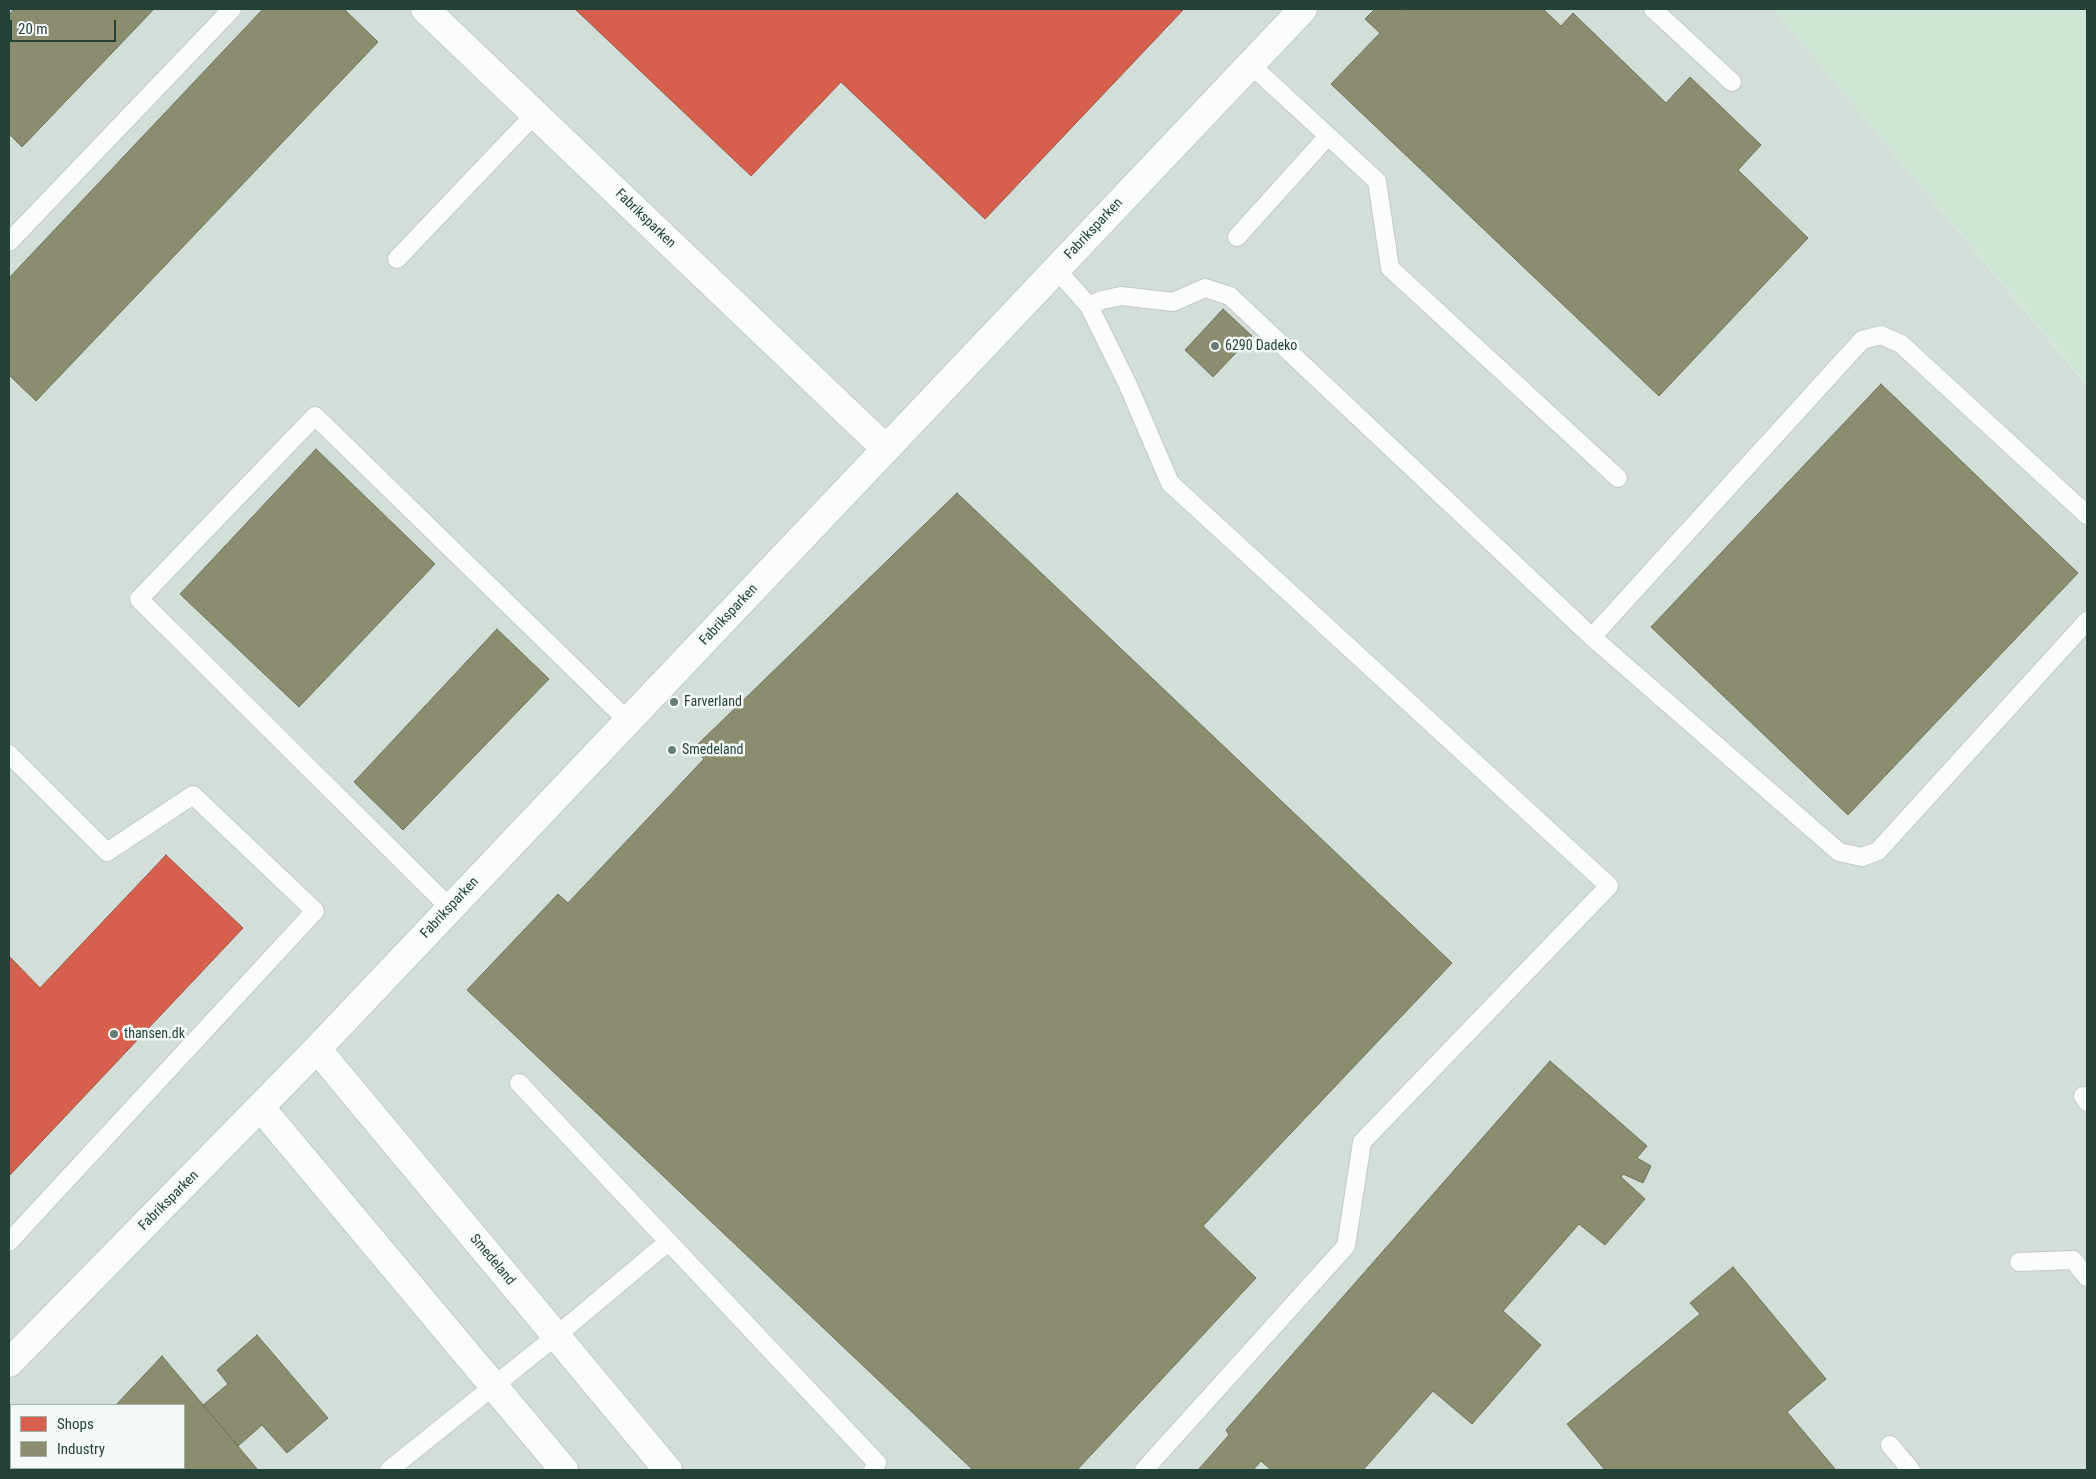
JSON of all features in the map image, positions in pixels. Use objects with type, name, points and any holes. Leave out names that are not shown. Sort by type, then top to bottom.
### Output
[{"type":"street","name":"Fabriksparken","points":[[425,9],[886,449]]},
{"type":"street","name":"Fabriksparken","points":[[9,1363],[261,1108],[1303,9]]},
{"type":"street","name":"Smedeland","points":[[317,1049],[668,1470]]},
{"type":"street","points":[[261,1108],[564,1470]]},
{"type":"lane","points":[[9,242],[232,9]]},
{"type":"lane","points":[[1653,9],[1732,82]]},
{"type":"lane","points":[[1250,64],[1377,181],[1390,268],[1618,478]]},
{"type":"lane","points":[[397,259],[535,114]]},
{"type":"lane","points":[[1237,237],[1328,136]]},
{"type":"lane","points":[[1056,269],[1089,306],[1128,385],[1170,483],[1609,886],[1362,1142],[1346,1246],[1144,1470]]},
{"type":"lane","points":[[1089,306],[1102,300],[1121,296],[1173,302],[1205,288],[1230,296],[1592,637],[1839,852],[1862,858],[1878,850],[2087,620]]},
{"type":"lane","points":[[1592,637],[1862,340],[1881,335],[1901,344],[2087,516]]},
{"type":"lane","points":[[450,908],[139,599],[315,416],[628,721]]},
{"type":"lane","points":[[9,754],[107,852],[193,795],[315,911],[9,1242]]},
{"type":"lane","points":[[519,1083],[877,1463],[873,1470]]},
{"type":"lane","points":[[389,1470],[556,1336],[668,1242]]},
{"type":"lane","points":[[2020,1262],[2073,1260],[2087,1276]]},
{"type":"lane","points":[[1890,1445],[1911,1470]]},
{"type":"shaded area","points":[[9,9],[1774,9],[2087,386],[2087,1470],[9,1470]]},
{"type":"green space","points":[[1774,9],[2087,9],[2087,385]]},
{"type":"building: Shops","points":[[575,9],[1184,9],[985,219],[841,82],[751,176]]},
{"type":"building: Shops","points":[[166,855],[243,928],[9,1176],[9,956],[40,988]]},
{"type":"building: Industry","points":[[14,9],[154,9],[22,147],[9,134],[9,15]]},
{"type":"building: Industry","points":[[263,9],[344,9],[378,42],[36,401],[9,375],[9,278]]},
{"type":"building: Industry","points":[[1375,9],[1543,9],[1561,26],[1573,13],[1666,103],[1690,77],[1761,145],[1738,170],[1808,238],[1659,396],[1331,84],[1380,33],[1365,19]]},
{"type":"building: Industry","name":"6290 Dadeko","points":[[1223,309],[1252,336],[1213,377],[1185,350]]},
{"type":"building: Industry","points":[[1881,384],[2078,573],[1848,815],[1651,627]]},
{"type":"building: Industry","points":[[316,449],[435,564],[299,707],[180,594]]},
{"type":"building: Industry","points":[[957,493],[1452,963],[1203,1226],[1256,1278],[1077,1470],[973,1470],[467,990],[558,894],[568,903],[704,759],[694,748]]},
{"type":"building: Industry","points":[[497,629],[549,679],[403,830],[354,782]]},
{"type":"building: Industry","points":[[1550,1061],[1647,1146],[1637,1158],[1651,1166],[1643,1183],[1623,1174],[1621,1177],[1645,1199],[1605,1245],[1579,1224],[1503,1311],[1541,1345],[1472,1424],[1433,1391],[1363,1470],[1271,1470],[1261,1461],[1253,1470],[1198,1470],[1229,1435],[1226,1430]]},
{"type":"building: Industry","points":[[1733,1267],[1826,1379],[1787,1412],[1836,1470],[1605,1470],[1567,1424],[1700,1314],[1690,1303]]},
{"type":"building: Industry","points":[[257,1335],[328,1418],[287,1453],[262,1425],[238,1446],[203,1405],[228,1384],[217,1370]]},
{"type":"building: Industry","points":[[162,1356],[258,1470],[56,1470],[185,1469],[185,1404],[117,1404]]},
{"type":"place","name":"6290 Dadeko","points":[[1215,346]]},
{"type":"place","name":"Farverland","points":[[674,702]]},
{"type":"place","name":"Smedeland","points":[[672,750]]},
{"type":"place","name":"thansen.dk","points":[[114,1034]]}]
